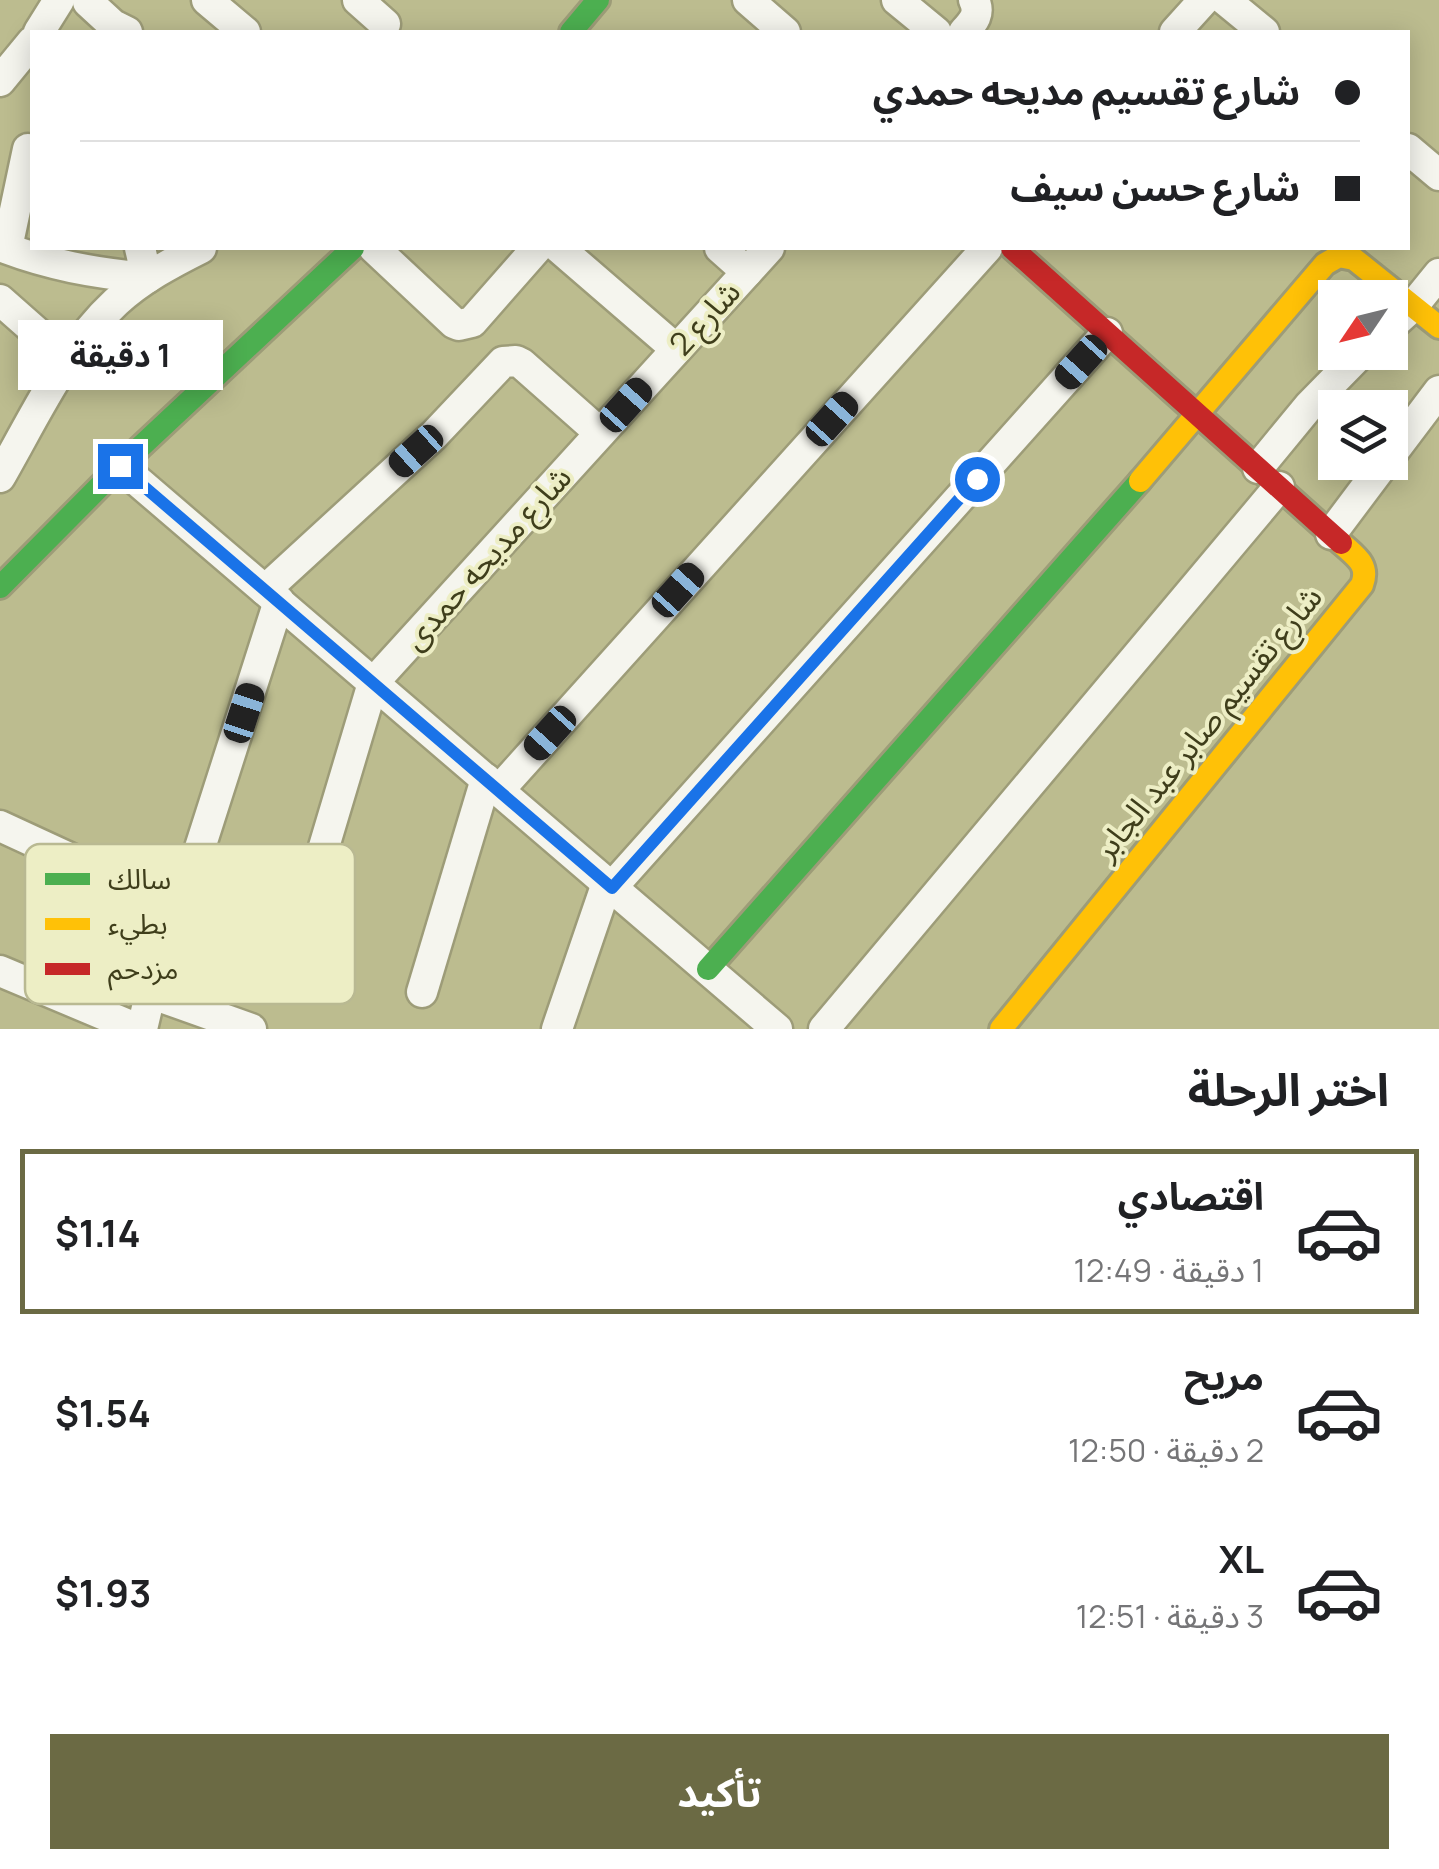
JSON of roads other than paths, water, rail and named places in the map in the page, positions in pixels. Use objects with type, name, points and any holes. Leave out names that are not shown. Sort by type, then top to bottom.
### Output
[{"type":"street","points":[[207,0],[243,30]]},
{"type":"street","points":[[358,0],[387,19]]},
{"type":"street","points":[[574,30],[598,0]]},
{"type":"street","points":[[748,0],[777,30]]},
{"type":"street","points":[[897,0],[934,30]]},
{"type":"street","points":[[966,30],[976,18],[974,0]]},
{"type":"street","points":[[1225,0],[1262,30]]},
{"type":"street","points":[[41,30],[74,1],[124,30]]},
{"type":"street","points":[[0,81],[30,44]]},
{"type":"street","points":[[0,291],[28,149]]},
{"type":"street","points":[[1410,152],[1439,175]]},
{"type":"street","points":[[10,250],[91,272],[147,278]]},
{"type":"street","points":[[140,250],[147,278]]},
{"type":"street","points":[[0,477],[68,360],[104,315],[147,278],[197,250]]},
{"type":"street","points":[[0,587],[120,466],[351,250]]},
{"type":"street","points":[[376,250],[460,325],[472,322],[536,250]]},
{"type":"street","points":[[561,250],[676,350]]},
{"type":"street","points":[[722,250],[746,272]]},
{"type":"street","name":"شارع 2","points":[[600,433],[767,250]]},
{"type":"street","points":[[422,992],[492,785],[984,250]]},
{"type":"street","name":"شارع تقسيم صابر عبد الجابر","points":[[1000,1029],[1362,585],[1366,574],[1362,562],[1014,250]]},
{"type":"street","points":[[708,969],[1332,259],[1354,259],[1439,327]]},
{"type":"street","points":[[1408,311],[1439,274]]},
{"type":"street","points":[[0,300],[68,360]]},
{"type":"street","points":[[557,1029],[610,885],[1107,333]]},
{"type":"street","points":[[200,844],[272,596],[503,362],[522,364],[600,433]]},
{"type":"street","points":[[824,1029],[1268,478],[1309,406],[1344,370]]},
{"type":"street","points":[[1408,432],[1439,392]]},
{"type":"street","name":"شارع مديحه حمدى","points":[[373,682],[600,433]]},
{"type":"street","points":[[120,466],[777,1029]]},
{"type":"street","points":[[1331,534],[1372,480]]},
{"type":"street","points":[[325,844],[373,682]]},
{"type":"street","points":[[0,826],[39,844]]},
{"type":"street","points":[[0,971],[25,981]]},
{"type":"street","points":[[80,1004],[140,1029],[147,1004]]},
{"type":"street","points":[[181,1004],[251,1029]]}]
